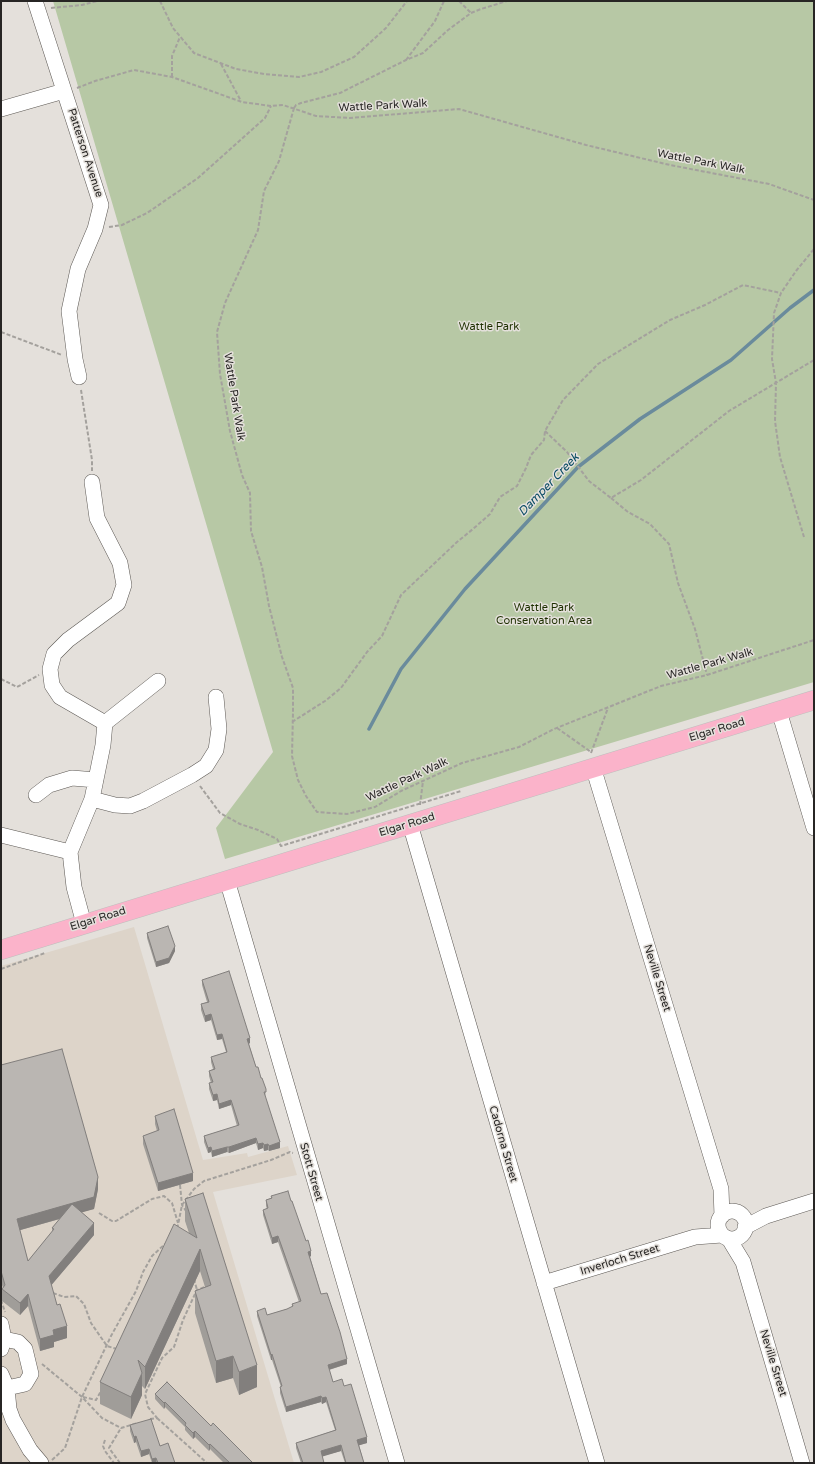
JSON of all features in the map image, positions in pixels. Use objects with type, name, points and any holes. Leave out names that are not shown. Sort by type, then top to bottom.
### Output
[{"type":"main road","name":"Elgar Road","points":[[1,950],[227,880],[416,816],[592,760],[779,711],[814,700]]},
{"type":"street","name":"Patterson Avenue","points":[[37,5],[101,205],[95,229],[78,269],[69,311],[75,359],[79,377]]},
{"type":"street","points":[[1,109],[64,90]]},
{"type":"street","points":[[92,482],[97,518],[120,563],[124,585],[118,603],[68,640],[54,654],[50,669],[52,685],[60,697],[105,724]]},
{"type":"street","points":[[84,924],[74,887],[70,852],[92,799],[103,745],[105,724],[158,681]]},
{"type":"street","points":[[92,799],[115,806],[130,806],[143,802],[206,766],[216,750],[219,729],[216,697]]},
{"type":"street","points":[[779,711],[814,828]]},
{"type":"street","name":"Neville Street","points":[[592,760],[802,1463]]},
{"type":"street","points":[[36,795],[49,785],[72,778],[96,780]]},
{"type":"street","name":"Cadorna Street","points":[[416,816],[544,1283],[597,1463]]},
{"type":"street","points":[[1,835],[70,852]]},
{"type":"street","name":"Stott Street","points":[[227,880],[397,1463]]},
{"type":"street","name":"Inverloch Street","points":[[544,1283],[814,1201]]},
{"type":"street","points":[[1,1324],[3,1344],[18,1342],[25,1349],[31,1374],[25,1384],[7,1388]]},
{"type":"street","points":[[1,1374],[7,1388],[9,1409],[7,1422],[41,1463]]},
{"type":"path","points":[[37,5],[82,5],[97,1]]},
{"type":"path","points":[[160,1],[173,28],[194,53],[236,69],[264,74],[299,76],[321,72],[354,57],[386,28],[407,1]]},
{"type":"path","points":[[406,60],[435,21],[444,1]]},
{"type":"path","points":[[459,1],[471,13]]},
{"type":"path","points":[[64,90],[134,70],[172,77],[242,102],[271,106],[283,105],[294,108],[296,105],[301,103],[340,93],[423,53],[448,30],[471,13],[507,1]]},
{"type":"path","points":[[172,77],[172,56],[180,37]]},
{"type":"path","points":[[221,63],[242,102]]},
{"type":"path","points":[[95,229],[122,225],[135,220],[198,178],[265,118],[271,106]]},
{"type":"path","name":"Wattle Park Walk","points":[[814,200],[769,184],[670,165],[586,145],[466,110],[459,109],[350,118],[316,116],[294,108],[279,161],[264,191],[258,230],[225,303],[217,332],[220,374],[230,431],[242,475],[250,493],[251,531],[262,566],[269,606],[282,657],[293,688],[292,756],[298,780],[306,796],[317,812],[347,814],[374,807],[401,791],[462,763],[519,747],[557,728],[661,686],[707,675],[814,640]]},
{"type":"path","points":[[804,537],[780,457],[775,421],[776,383],[772,359],[774,313],[781,293],[796,271],[814,249]]},
{"type":"path","points":[[292,722],[326,702],[341,688],[367,652],[382,636],[401,595],[456,542],[474,529],[490,514],[500,497],[517,486],[531,455],[544,440],[545,431],[563,400],[598,364],[664,323],[705,305],[743,285],[781,293]]},
{"type":"path","points":[[1,332],[75,359]]},
{"type":"path","points":[[611,498],[641,480],[729,411],[814,360]]},
{"type":"path","points":[[79,377],[92,460],[92,482]]},
{"type":"path","points":[[545,431],[567,452],[589,481],[628,512],[650,524],[669,544],[678,583],[695,629],[707,675]]},
{"type":"path","points":[[1,679],[17,687],[50,669]]},
{"type":"path","points":[[557,728],[592,760],[608,708]]},
{"type":"path","points":[[192,775],[220,813],[240,824],[258,830],[277,839],[281,846],[416,816],[423,781]]},
{"type":"path","points":[[182,1205],[194,1189],[204,1180],[271,1160],[290,1152],[306,1155]]},
{"type":"path","points":[[174,1231],[178,1224],[182,1205],[180,1185]]},
{"type":"path","points":[[99,1213],[112,1221],[116,1221],[152,1199],[164,1196],[172,1203],[181,1232]]},
{"type":"path","points":[[182,1205],[188,1214]]},
{"type":"path","points":[[50,1463],[65,1448],[82,1397],[136,1291],[143,1272],[152,1256],[166,1243]]},
{"type":"path","points":[[193,1275],[198,1290]]},
{"type":"path","points":[[205,1287],[198,1290],[183,1320],[174,1347],[162,1358],[145,1394],[148,1407],[157,1418],[207,1463]]},
{"type":"path","points":[[50,1292],[64,1297],[76,1296],[84,1304],[91,1323],[107,1346],[120,1350]]},
{"type":"path","points":[[39,1360],[82,1397],[102,1418],[121,1428]]},
{"type":"path","points":[[82,1397],[96,1400],[102,1388]]},
{"type":"path","points":[[150,1420],[157,1418]]},
{"type":"path","points":[[120,1463],[109,1448],[121,1428],[142,1422]]},
{"type":"path","points":[[105,1440],[103,1446],[114,1463]]},
{"type":"shaded area","points":[[134,927],[203,1160],[247,1153],[248,1157],[288,1146],[297,1175],[213,1192],[294,1463],[1,1463],[1,966]]},
{"type":"green space","name":"Wattle Park","points":[[53,1],[814,1],[814,682],[225,859],[216,828],[273,752]]},
{"type":"building","points":[[168,926],[175,946],[169,958],[156,962],[147,933]]},
{"type":"building","points":[[229,971],[250,1038],[247,1039],[256,1067],[258,1067],[266,1089],[266,1092],[264,1092],[280,1142],[269,1146],[268,1144],[264,1145],[263,1143],[258,1144],[256,1138],[212,1151],[211,1147],[208,1148],[204,1136],[239,1125],[231,1100],[219,1104],[217,1094],[213,1095],[209,1083],[213,1082],[209,1071],[215,1069],[211,1057],[227,1052],[222,1034],[217,1035],[211,1014],[205,1016],[201,1004],[209,1002],[202,980]]},
{"type":"building","points":[[62,1049],[98,1177],[94,1197],[17,1219],[28,1261],[72,1204],[94,1223],[49,1276],[57,1305],[60,1304],[67,1326],[53,1330],[54,1335],[40,1339],[28,1294],[20,1303],[2,1289],[5,1285],[1,1271],[1,1065]]},
{"type":"building","points":[[174,1109],[193,1173],[158,1183],[143,1136],[159,1130],[155,1116]]},
{"type":"building","points":[[288,1191],[306,1241],[308,1240],[311,1251],[308,1252],[321,1294],[327,1293],[340,1332],[347,1359],[328,1365],[333,1382],[342,1379],[344,1386],[351,1384],[367,1437],[357,1440],[364,1463],[346,1463],[341,1445],[321,1451],[324,1463],[303,1463],[296,1443],[336,1430],[326,1397],[322,1398],[321,1396],[286,1407],[280,1387],[282,1386],[257,1311],[265,1308],[267,1315],[287,1309],[293,1306],[292,1304],[301,1301],[278,1236],[272,1238],[263,1210],[268,1208],[266,1200],[272,1198],[271,1196]]},
{"type":"building","points":[[203,1193],[257,1365],[239,1372],[233,1356],[216,1361],[195,1291],[211,1285],[200,1249],[145,1367],[138,1360],[142,1373],[131,1397],[100,1382],[174,1224],[197,1238],[185,1199]]},
{"type":"building","points":[[167,1382],[211,1426],[213,1423],[252,1462],[230,1463],[195,1431],[193,1433],[185,1425],[186,1423],[155,1394]]},
{"type":"building","points":[[151,1419],[160,1446],[168,1443],[175,1463],[158,1463],[156,1458],[152,1459],[149,1449],[141,1451],[136,1436],[134,1437],[130,1425]]},
{"type":"waterway","name":"Damper Creek","points":[[369,729],[401,669],[465,589],[578,467],[640,419],[731,360],[790,308],[814,290]]},
{"type":"park label","name":"Wattle Park Conservation Area","points":[[544,614]]}]
